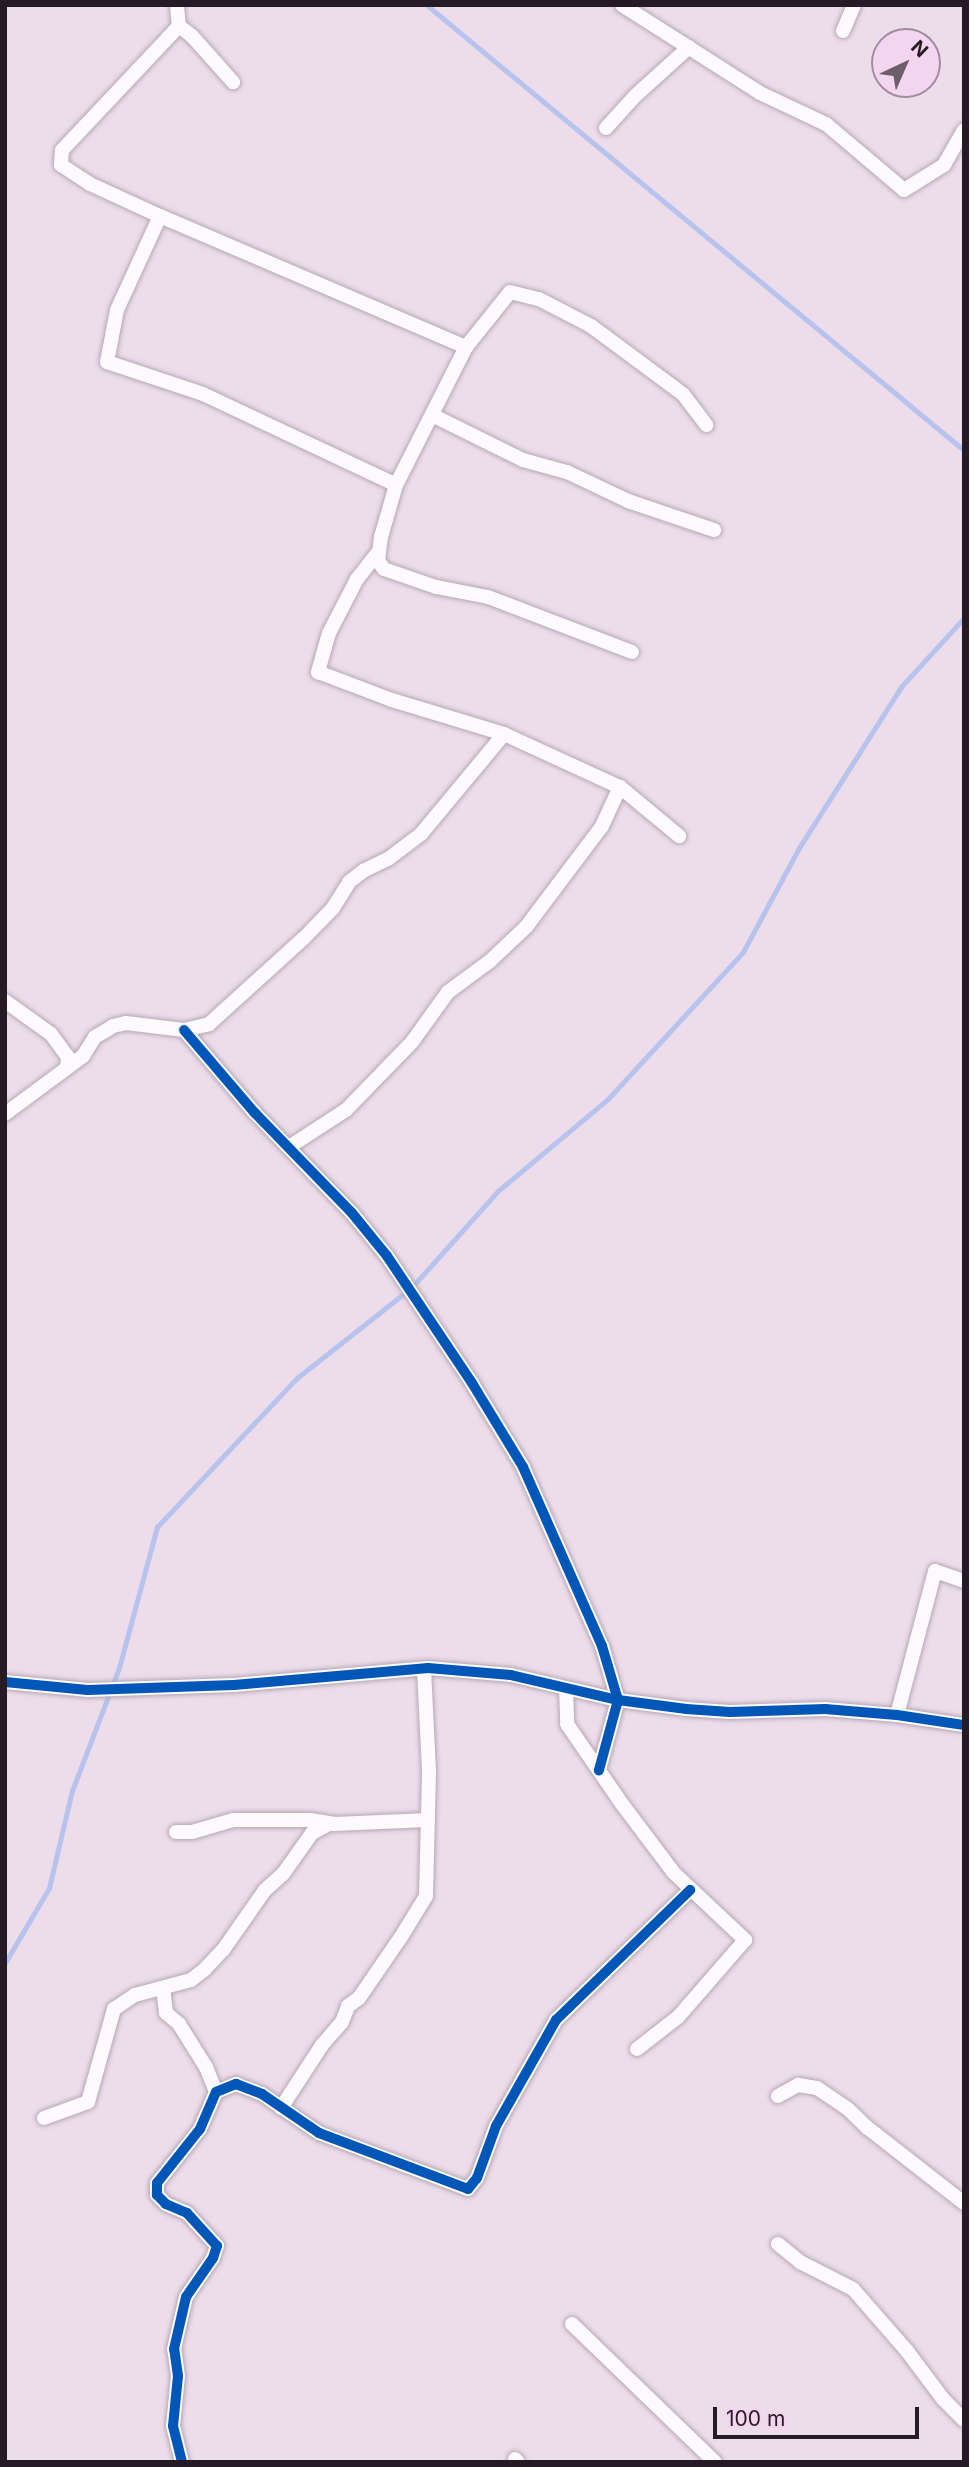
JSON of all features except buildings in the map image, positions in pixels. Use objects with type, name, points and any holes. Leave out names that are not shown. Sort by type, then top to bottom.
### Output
[{"type":"street","points":[[177,5],[179,26],[192,36],[233,82]]},
{"type":"street","points":[[622,5],[760,93],[826,124],[904,190],[944,165],[964,130]]},
{"type":"street","points":[[843,32],[854,5]]},
{"type":"street","points":[[179,26],[62,150],[61,165],[90,184],[160,216],[466,347]]},
{"type":"street","points":[[606,128],[635,96],[690,47]]},
{"type":"street","points":[[160,216],[117,310],[107,362],[203,394],[396,485]]},
{"type":"street","points":[[632,652],[488,597],[436,587],[384,569],[378,561],[379,551],[396,485],[466,347],[510,292],[539,299],[591,326],[683,394],[706,425]]},
{"type":"street","points":[[432,415],[523,460],[567,472],[628,501],[714,530]]},
{"type":"street","points":[[379,551],[357,579],[329,632],[318,672],[392,701],[504,734],[620,787],[679,836]]},
{"type":"street","points":[[5,1114],[83,1056],[95,1037],[113,1026],[126,1023],[184,1030],[209,1024],[332,908],[348,882],[388,859],[421,834],[504,734]]},
{"type":"street","points":[[289,1147],[346,1110],[412,1042],[448,992],[490,961],[526,928],[602,826],[620,787]]},
{"type":"street","points":[[5,1001],[51,1034],[68,1057],[67,1068]]},
{"type":"street","points":[[184,1030],[352,1213],[387,1255],[523,1467],[602,1646],[618,1700],[599,1770]]},
{"type":"street","points":[[897,1715],[935,1571],[964,1581]]},
{"type":"street","points":[[5,1682],[88,1690],[234,1685],[424,1669],[511,1675],[618,1700],[719,1711],[825,1709],[897,1715],[964,1726]]},
{"type":"street","points":[[281,2108],[322,2045],[342,2022],[348,2006],[359,1998],[426,1896],[428,1820],[424,1669]]},
{"type":"street","points":[[566,1688],[567,1724],[599,1770],[690,1890],[745,1940],[678,2017],[637,2049]]},
{"type":"street","points":[[176,1832],[192,1832],[233,1820],[310,1820],[329,1824],[428,1820]]},
{"type":"street","points":[[44,2118],[88,2102],[114,2009],[135,1995],[191,1980],[205,1969],[223,1950],[265,1890],[283,1874],[312,1833],[329,1824]]},
{"type":"street","points":[[182,2462],[173,2426],[178,2376],[174,2348],[186,2297],[213,2258],[217,2246],[187,2213],[166,2204],[157,2195],[157,2183],[200,2129],[216,2092],[236,2084],[262,2094],[319,2133],[468,2189],[477,2178],[496,2126],[556,2020],[690,1890]]},
{"type":"street","points":[[163,1988],[166,2013],[179,2024],[206,2067],[216,2092]]},
{"type":"street","points":[[778,2096],[798,2085],[817,2088],[848,2109],[868,2128],[964,2203]]},
{"type":"street","points":[[778,2244],[800,2262],[853,2289],[907,2351],[943,2399],[964,2420]]},
{"type":"street","points":[[572,2324],[715,2462]]},
{"type":"waterway","points":[[427,5],[964,450]]},
{"type":"waterway","points":[[413,1286],[498,1191],[608,1099],[743,952],[799,848],[901,687],[964,618]]},
{"type":"waterway","points":[[5,1963],[49,1888],[72,1791],[119,1668],[157,1527],[297,1378],[406,1292]]},
{"type":"cycle path","points":[[184,1030],[255,1113],[352,1213],[387,1256],[472,1383],[523,1467],[602,1646],[618,1700],[599,1770]]},
{"type":"cycle path","points":[[5,1682],[88,1690],[234,1685],[428,1668],[511,1675],[618,1700],[686,1709],[730,1712],[825,1709],[897,1715],[964,1725]]},
{"type":"cycle path","points":[[182,2462],[173,2426],[178,2376],[174,2349],[186,2297],[213,2258],[217,2246],[187,2213],[166,2204],[157,2195],[157,2183],[200,2129],[216,2092],[236,2084],[262,2094],[319,2133],[468,2189],[477,2178],[496,2126],[556,2020],[690,1890]]}]
